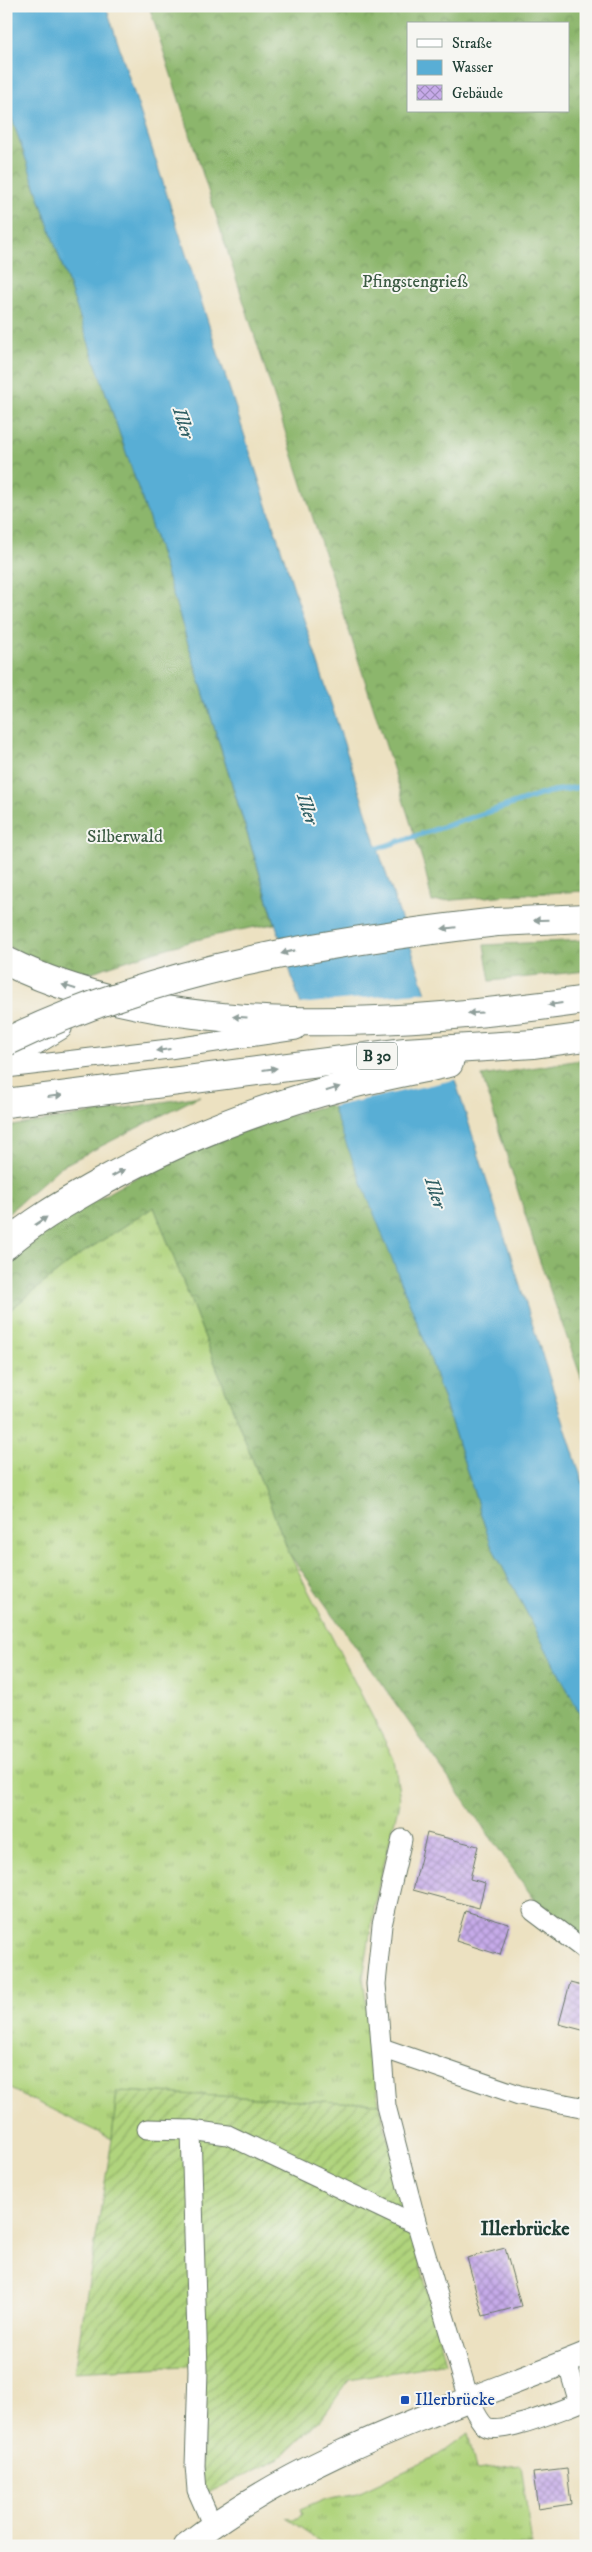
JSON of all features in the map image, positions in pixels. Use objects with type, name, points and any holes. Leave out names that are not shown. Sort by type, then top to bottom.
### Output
[{"type":"highway","points":[[6,1042],[74,1012],[157,985],[288,952],[416,932],[497,922],[586,918]]},
{"type":"highway","points":[[6,961],[48,980],[97,996],[136,1004],[202,1015],[341,1023]]},
{"type":"highway","name":"B 30","points":[[341,1023],[523,1009],[586,1000]]},
{"type":"highway","name":"B 30","points":[[6,1102],[405,1052],[534,1044],[586,1037]]},
{"type":"highway","points":[[6,1245],[76,1197],[120,1172],[159,1152],[236,1119],[349,1085],[534,1044]]},
{"type":"main road","points":[[184,2546],[242,2504],[302,2470],[469,2399],[576,2358]]},
{"type":"lane","points":[[6,1060],[85,1018],[136,1004]]},
{"type":"lane","name":"B 30","points":[[6,1068],[211,1042],[341,1023]]},
{"type":"lane","points":[[402,1839],[382,1925],[376,1984],[386,2106],[417,2225],[469,2399],[483,2425],[496,2430],[579,2404],[576,2358]]},
{"type":"lane","points":[[533,1911],[586,1951]]},
{"type":"lane","points":[[382,2048],[519,2095],[586,2108]]},
{"type":"lane","points":[[147,2129],[191,2130],[228,2135],[417,2225]]},
{"type":"lane","points":[[191,2130],[198,2371],[196,2490],[212,2524]]},
{"type":"green space","name":"Pfingstengrieß","points":[[149,6],[586,6],[586,891],[508,895],[432,902],[424,865]]},
{"type":"green space","name":"Silberwald","points":[[6,101],[155,537],[275,924],[196,940],[69,980],[6,945]]},
{"type":"green space","points":[[586,940],[586,971],[490,981],[484,945]]},
{"type":"green space","points":[[586,1059],[586,1391],[539,1259],[482,1076]]},
{"type":"green space","points":[[200,1096],[60,1167],[6,1215],[6,1127]]},
{"type":"green space","points":[[331,1104],[425,1342],[491,1545],[586,1725],[586,1944],[539,1906],[289,1553],[154,1207],[78,1256],[6,1313],[6,1265],[54,1227],[137,1177],[194,1148],[262,1122]]},
{"type":"green space","points":[[154,1207],[289,1553],[394,1759],[400,1799],[377,1892],[363,1977],[379,2104],[117,2091],[112,2139],[6,2087],[6,1313],[78,1256]]},
{"type":"green space","points":[[117,2091],[379,2104],[446,2363],[349,2380],[322,2418],[280,2458],[206,2494],[202,2484],[204,2365],[74,2372],[112,2139]]},
{"type":"green space","points":[[468,2433],[476,2470],[521,2465],[532,2546],[328,2546],[286,2518],[295,2519],[302,2515],[300,2510],[326,2499],[358,2493],[437,2456]]},
{"type":"water","name":"Iller","points":[[6,6],[106,6],[378,849],[455,1080],[586,1493],[586,1725],[491,1545],[425,1342],[336,1118],[155,537],[6,101]]},
{"type":"pier","points":[[428,992],[458,1079],[330,1107],[298,1004]]},
{"type":"building","points":[[427,1833],[478,1846],[470,1879],[485,1883],[479,1908],[413,1890]]},
{"type":"building","points":[[465,1911],[509,1924],[500,1955],[456,1941]]},
{"type":"building","points":[[570,1983],[586,1987],[586,2031],[559,2024]]},
{"type":"building","points":[[505,2248],[521,2306],[483,2316],[467,2258]]},
{"type":"building","points":[[567,2469],[571,2504],[538,2509],[533,2473]]},
{"type":"waterway","points":[[370,851],[549,792],[586,786]]},
{"type":"place","name":"Illerbrücke","points":[[405,2400]]},
{"type":"district","name":"Illerbrücke","points":[[525,2229]]}]
